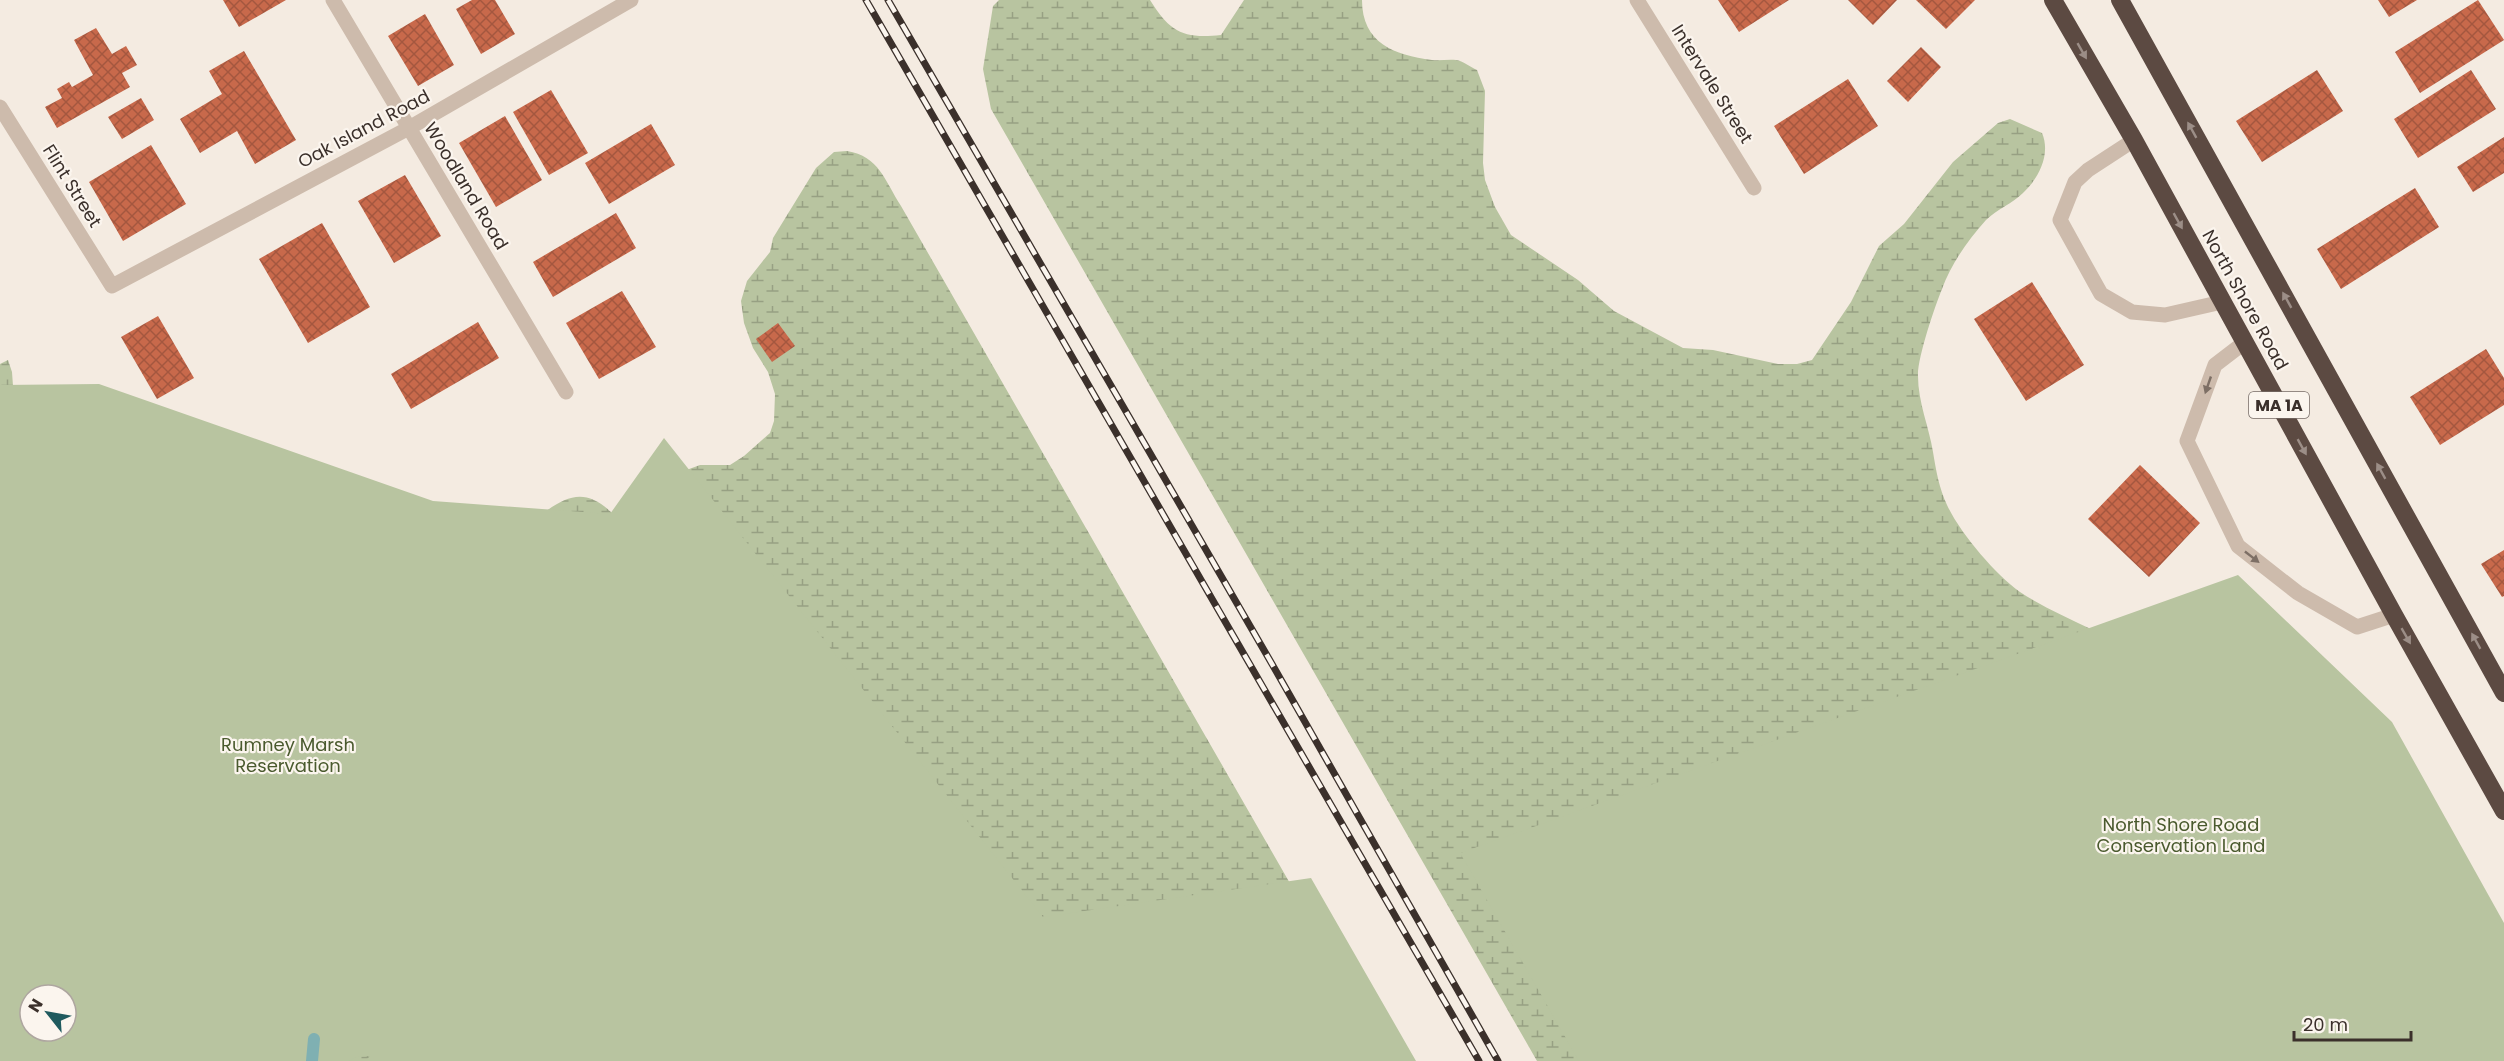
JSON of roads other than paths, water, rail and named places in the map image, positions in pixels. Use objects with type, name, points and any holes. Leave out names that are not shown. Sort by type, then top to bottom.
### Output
[{"type":"highway","name":"North Shore Road","points":[[2053,0],[2134,140],[2504,811]]},
{"type":"highway","name":"North Shore Road","points":[[2120,0],[2504,693]]},
{"type":"street","name":"Woodland Road","points":[[333,0],[566,392]]},
{"type":"street","name":"Oak Island Road","points":[[112,286],[409,128],[631,0]]},
{"type":"street","name":"Intervale Street","points":[[1637,0],[1754,188]]},
{"type":"street","name":"Flint Street","points":[[0,107],[112,286]]},
{"type":"street","points":[[2134,140],[2088,170],[2075,182],[2060,220],[2101,294],[2132,312],[2165,315],[2222,302]]},
{"type":"street","points":[[2245,342],[2215,365],[2187,441],[2238,546],[2298,593],[2357,627],[2394,615]]},
{"type":"waterway","points":[[312,1061],[314,1039]]},
{"type":"railway","points":[[866,0],[1479,1061]]},
{"type":"railway","points":[[888,0],[1272,664],[1498,1061]]},
{"type":"park label","name":"Rumney Marsh Reservation","points":[[288,756]]},
{"type":"park label","name":"North Shore Road Conservation Land","points":[[2181,835]]}]
